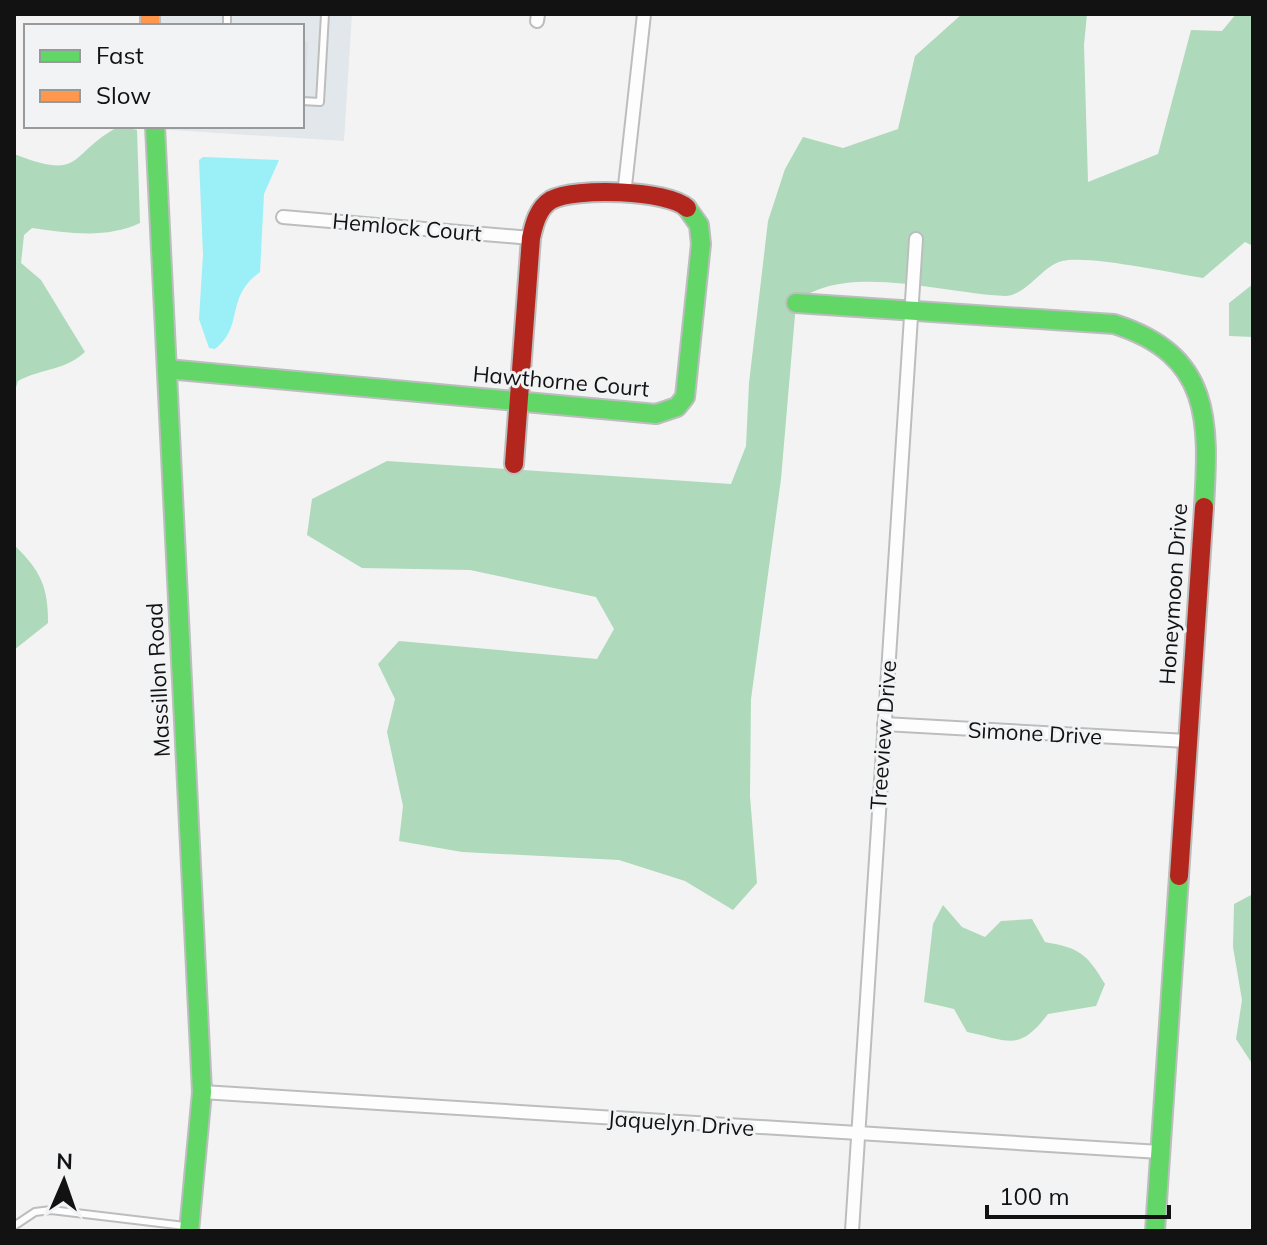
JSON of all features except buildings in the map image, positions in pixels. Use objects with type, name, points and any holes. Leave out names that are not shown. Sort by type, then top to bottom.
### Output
[{"type":"street","points":[[514,464],[531,238],[535,220],[548,201],[570,191],[624,195],[644,14]]},
{"type":"street","name":"Massillon Road","points":[[155,128],[202,1092],[189,1229]]},
{"type":"street","name":"Hawthorne Court","points":[[167,369],[656,414],[677,407],[685,397],[701,228],[694,214],[681,202],[624,195]]},
{"type":"street","name":"Hemlock Court","points":[[283,217],[531,238]]},
{"type":"street","name":"Treeview Drive","points":[[852,1231],[909,309],[916,239]]},
{"type":"street","name":"Honeymoon Drive","points":[[796,303],[1125,327],[1145,333],[1163,344],[1189,375],[1201,402],[1208,442],[1155,1231]]},
{"type":"street","name":"Simone Drive","points":[[884,724],[1187,741]]},
{"type":"street","name":"Jaquelyn Drive","points":[[202,1092],[1160,1152]]},
{"type":"lane","points":[[304,101],[320,102],[325,14]]},
{"type":"lane","points":[[14,1226],[35,1212],[51,1210],[189,1229]]},
{"type":"shaded area","points":[[150,14],[352,14],[344,141],[156,129],[304,128],[304,24],[150,24]]},
{"type":"green space","points":[[962,14],[1087,14],[1084,45],[1088,182],[1158,154],[1191,30],[1222,31],[1236,14],[1253,14],[1253,246],[1245,242],[1203,278],[1110,262],[1075,260],[1055,264],[1013,295],[867,282],[840,284],[816,291],[796,303],[781,479],[751,699],[750,796],[757,883],[733,910],[685,881],[619,860],[462,852],[399,841],[403,806],[387,732],[395,699],[378,664],[399,641],[597,659],[614,629],[596,597],[470,570],[362,568],[307,535],[312,499],[387,461],[731,484],[746,446],[749,383],[768,221],[785,169],[803,137],[843,148],[898,129],[915,56]]},
{"type":"green space","points":[[117,128],[137,130],[140,223],[101,233],[32,228],[24,235],[21,263],[41,280],[85,352],[69,363],[18,381],[14,394],[14,154],[37,162],[65,165]]},
{"type":"green space","points":[[1253,284],[1253,337],[1229,336],[1229,303]]},
{"type":"green space","points":[[14,545],[31,563],[41,580],[48,623],[14,650]]},
{"type":"green space","points":[[1253,894],[1253,1065],[1236,1039],[1242,1000],[1233,947],[1234,904]]},
{"type":"green space","points":[[943,905],[962,927],[985,937],[1001,921],[1032,919],[1045,942],[1075,950],[1093,966],[1105,984],[1096,1006],[1048,1014],[1029,1034],[1013,1041],[967,1032],[954,1009],[924,1002],[933,924]]},
{"type":"water","points":[[203,157],[279,160],[264,194],[260,272],[242,292],[230,331],[215,349],[209,348],[199,319],[203,255],[199,160]]},
{"type":"traffic: fast","points":[[155,128],[202,1092],[189,1231]]},
{"type":"traffic: fast","points":[[167,369],[656,414],[677,407],[685,397],[701,244],[699,225],[687,208]]},
{"type":"traffic: fast","points":[[796,303],[1114,324],[1146,337],[1170,354],[1187,373],[1198,395],[1206,446],[1204,507]]},
{"type":"traffic: fast","points":[[1155,1231],[1179,876]]},
{"type":"traffic: slow","points":[[150,14],[150,24]]},
{"type":"traffic: jam","points":[[514,464],[531,238],[540,212],[551,200],[600,192],[661,197],[687,208]]},
{"type":"traffic: jam","points":[[1179,876],[1204,507]]}]
